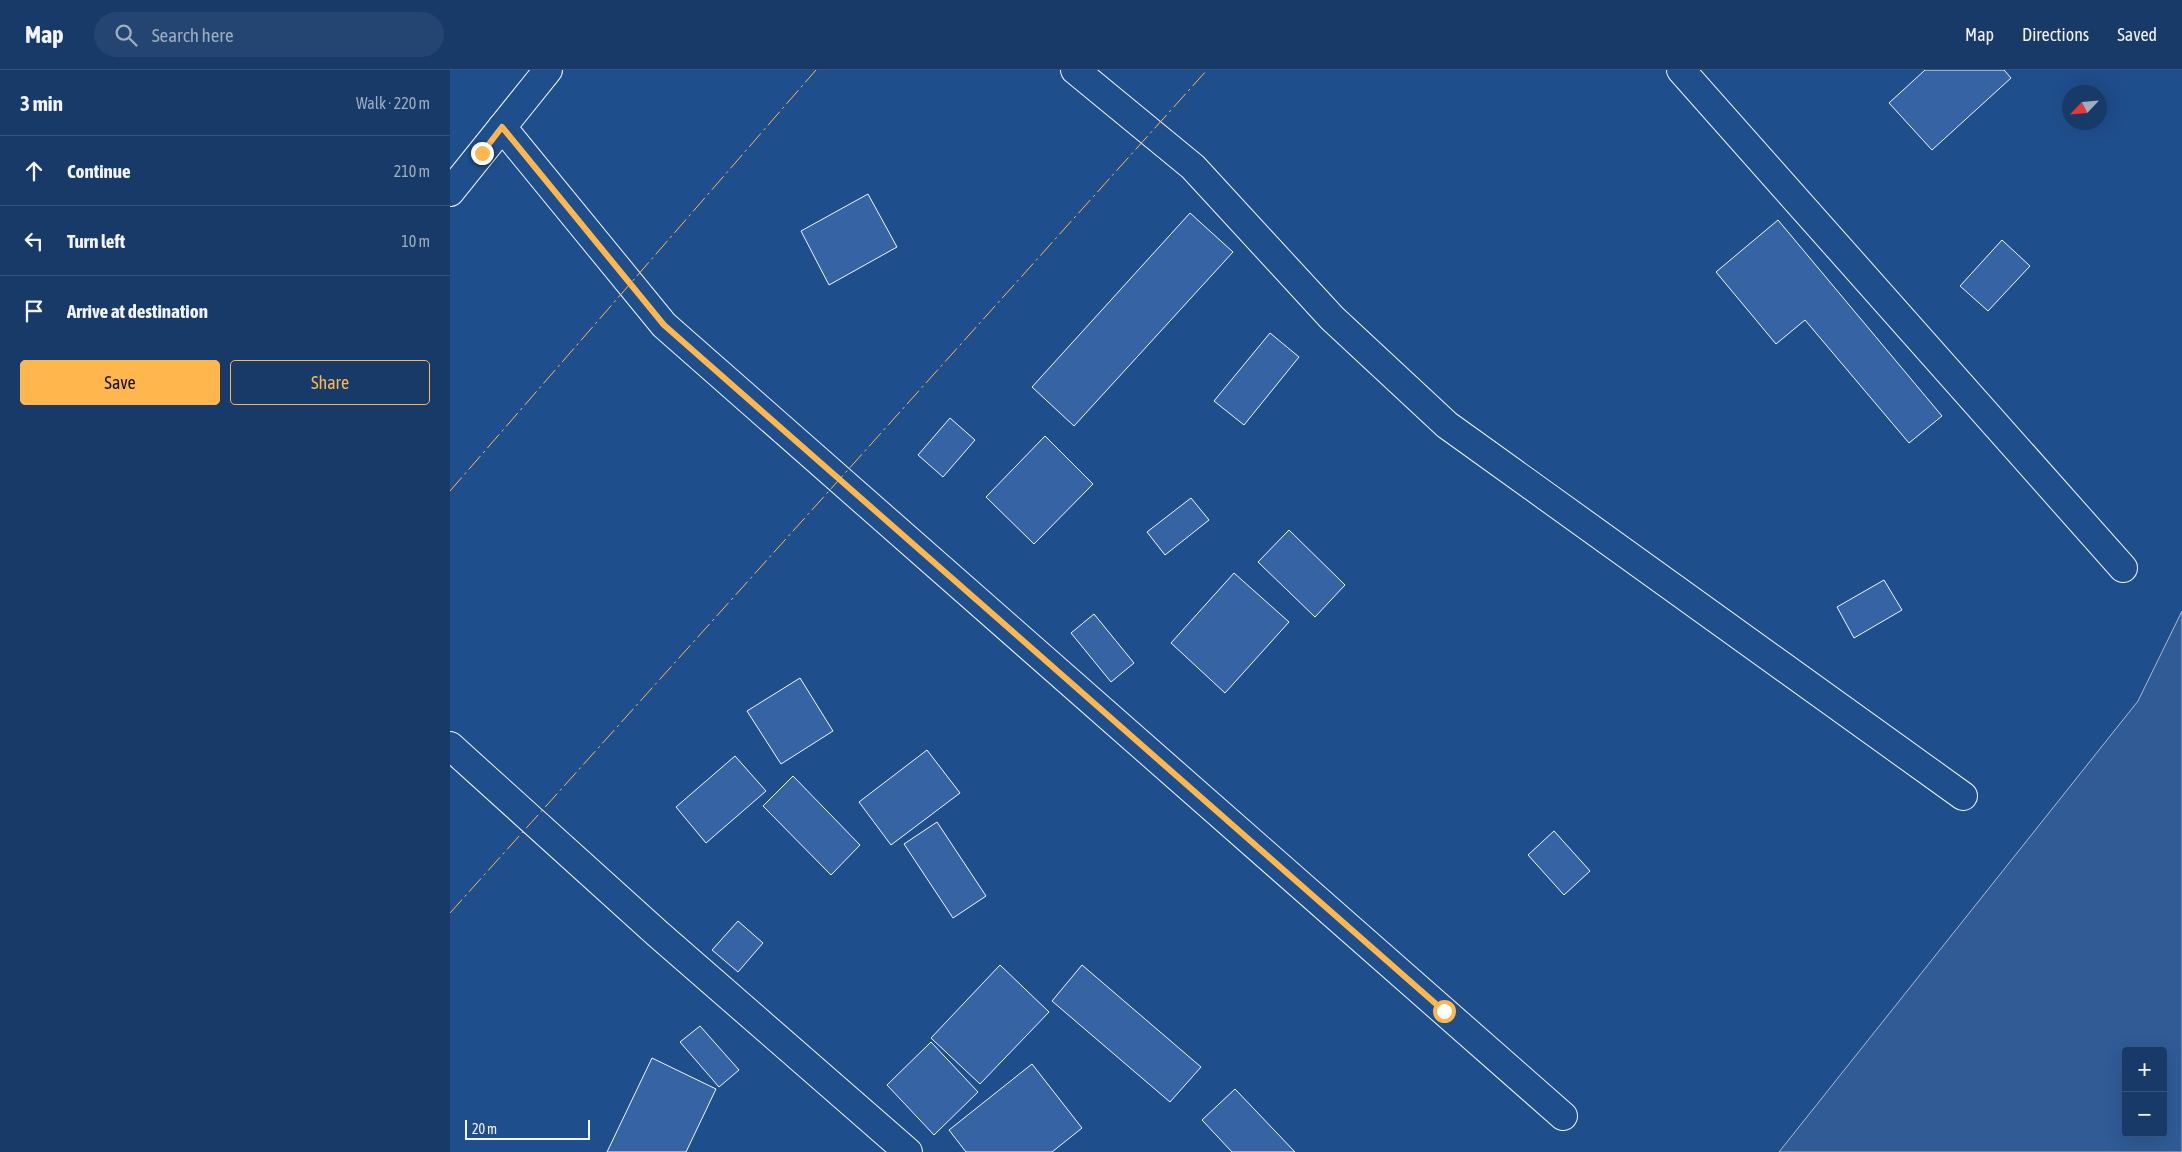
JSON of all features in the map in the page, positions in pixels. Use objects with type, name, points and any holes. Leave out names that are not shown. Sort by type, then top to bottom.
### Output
[{"type":"street","points":[[450,192],[548,70]]},
{"type":"street","points":[[1075,70],[1193,167],[1332,318],[1447,425],[1963,796]]},
{"type":"street","points":[[1681,70],[2122,568]]},
{"type":"street","points":[[502,127],[664,325],[1563,1116]]},
{"type":"street","points":[[450,746],[658,934],[908,1152]]},
{"type":"shaded area","points":[[2182,611],[2182,1152],[1779,1152],[2138,701]]},
{"type":"building","points":[[1925,70],[2004,70],[2011,78],[1932,150],[1889,103]]},
{"type":"building","points":[[868,194],[897,247],[829,285],[801,231]]},
{"type":"building","points":[[1190,213],[1233,252],[1074,426],[1032,387]]},
{"type":"building","points":[[1778,220],[1942,416],[1909,443],[1805,320],[1776,344],[1716,272]]},
{"type":"building","points":[[2002,240],[2030,266],[1988,311],[1960,286]]},
{"type":"building","points":[[1270,333],[1299,357],[1244,425],[1214,401]]},
{"type":"building","points":[[950,418],[975,440],[943,477],[918,455]]},
{"type":"building","points":[[1045,436],[1093,484],[1034,544],[986,497]]},
{"type":"building","points":[[1191,498],[1209,520],[1165,555],[1147,532]]},
{"type":"building","points":[[1289,530],[1345,585],[1315,617],[1258,562]]},
{"type":"building","points":[[1234,573],[1289,622],[1225,693],[1171,643]]},
{"type":"building","points":[[1884,580],[1902,610],[1854,638],[1837,607]]},
{"type":"building","points":[[1094,614],[1134,663],[1111,682],[1071,633]]},
{"type":"building","points":[[800,678],[833,731],[781,764],[747,711]]},
{"type":"building","points":[[927,750],[960,793],[891,845],[859,802]]},
{"type":"building","points":[[735,756],[766,791],[706,843],[676,807]]},
{"type":"building","points":[[793,776],[860,845],[831,875],[763,806]]},
{"type":"building","points":[[937,822],[986,896],[953,918],[904,844]]},
{"type":"building","points":[[1554,831],[1590,871],[1564,895],[1528,855]]},
{"type":"building","points":[[738,921],[763,943],[738,972],[712,950]]},
{"type":"building","points":[[1000,965],[1049,1012],[980,1084],[931,1038]]},
{"type":"building","points":[[1082,965],[1201,1067],[1170,1102],[1052,1001]]},
{"type":"building","points":[[700,1026],[739,1070],[719,1087],[680,1042]]},
{"type":"building","points":[[931,1042],[978,1092],[934,1135],[887,1085]]},
{"type":"building","points":[[652,1058],[716,1089],[686,1152],[607,1152]]},
{"type":"building","points":[[1032,1064],[1082,1128],[1052,1152],[966,1152],[949,1130]]},
{"type":"building","points":[[1235,1089],[1295,1152],[1232,1152],[1202,1120]]},
{"type":"power","points":[[450,491],[816,70]]},
{"type":"power","points":[[450,913],[1207,70]]},
{"type":"route","points":[[482,153],[502,127],[664,325],[1444,1011]]}]
